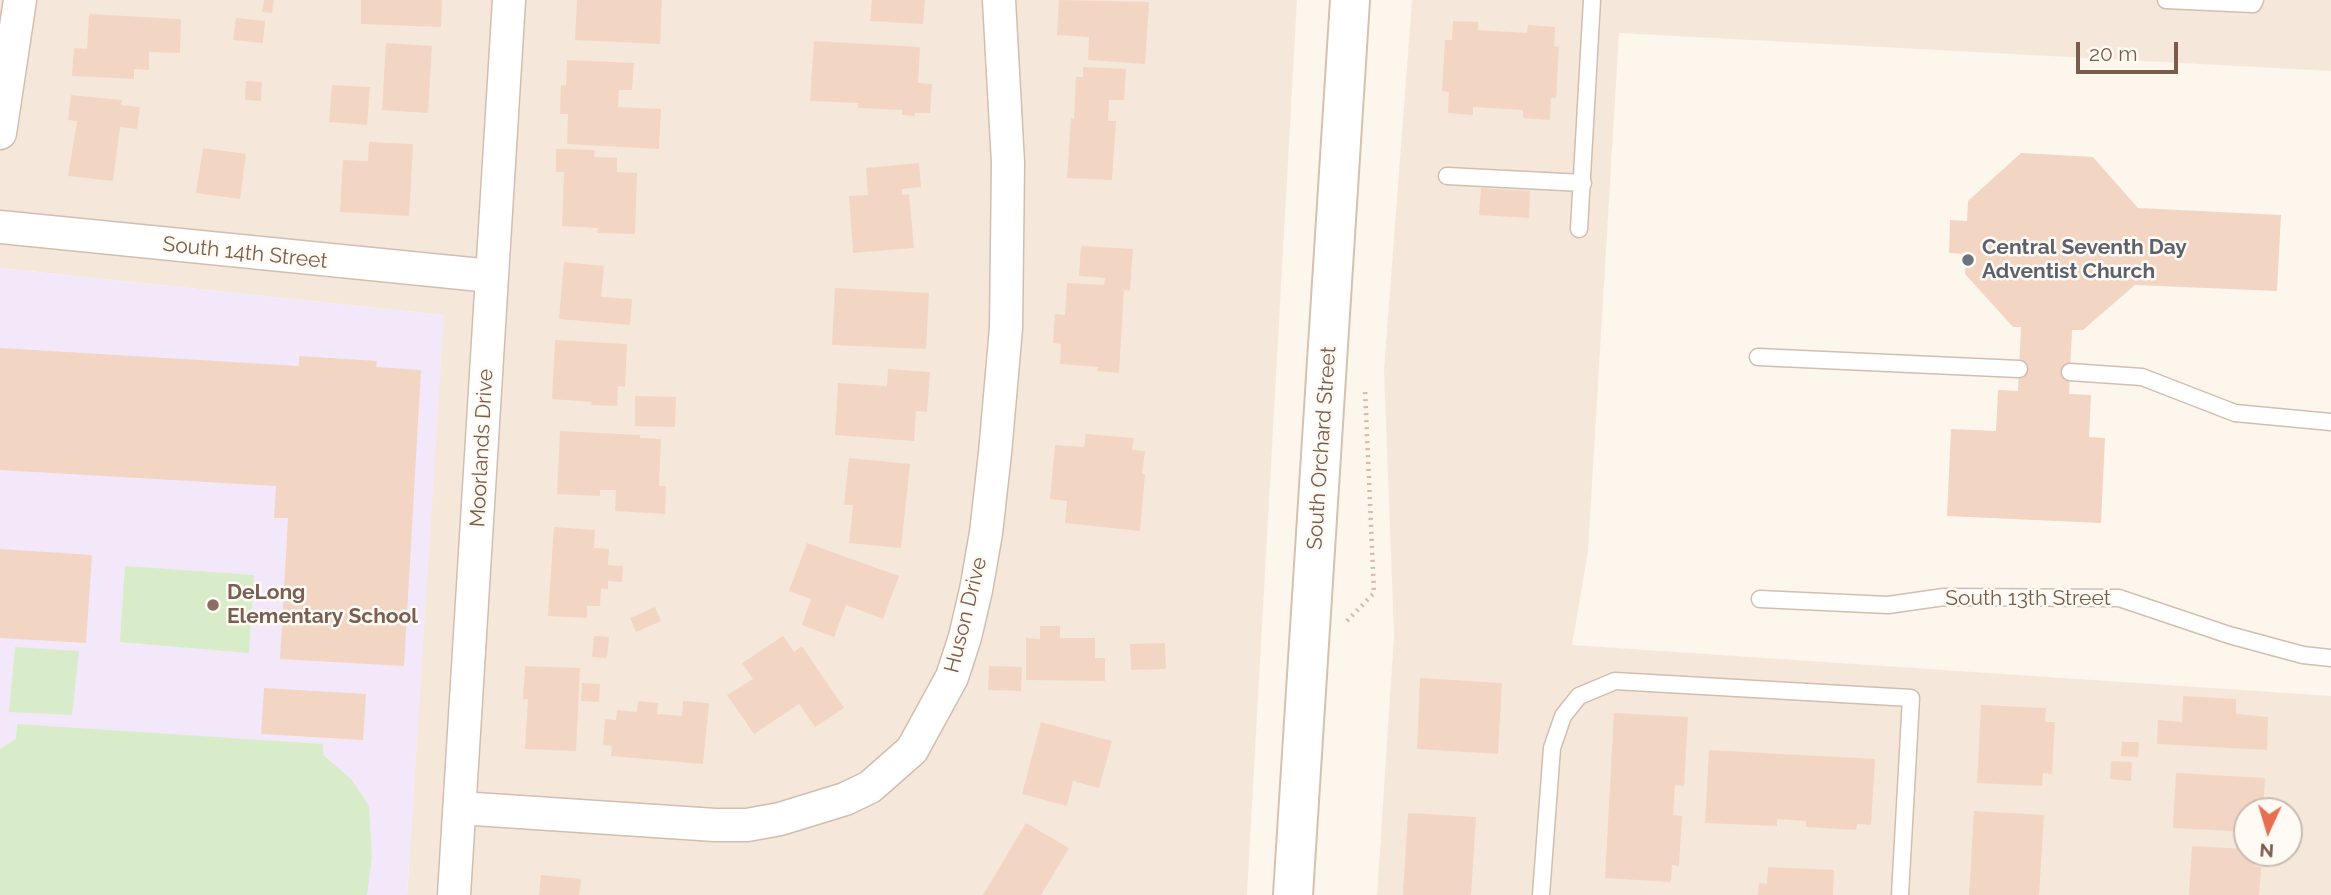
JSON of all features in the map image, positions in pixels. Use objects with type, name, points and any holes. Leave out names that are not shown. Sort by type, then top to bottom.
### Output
[{"type":"street","points":[[0,134],[20,0]]},
{"type":"street","name":"Moorlands Drive","points":[[454,895],[509,0]]},
{"type":"street","name":"Huson Drive","points":[[460,808],[747,825],[780,819],[845,799],[870,787],[912,750],[952,677],[965,637],[984,544],[995,453],[1006,328],[1008,177],[999,0]]},
{"type":"street","name":"South Orchard Street","points":[[1292,891],[1350,0]]},
{"type":"street","name":"South 14th Street","points":[[0,227],[491,276]]},
{"type":"lane","points":[[1579,229],[1592,0]]},
{"type":"lane","points":[[2166,0],[2253,4],[2255,0]]},
{"type":"lane","points":[[1447,176],[1583,183]]},
{"type":"lane","points":[[1758,357],[2019,369]]},
{"type":"lane","points":[[2070,372],[2142,377],[2235,413],[2331,422]]},
{"type":"lane","name":"South 13th Street","points":[[1760,599],[1888,605],[1944,597],[2119,598],[2229,635],[2303,655],[2331,658]]},
{"type":"lane","points":[[1541,895],[1552,748],[1563,716],[1579,696],[1615,681],[1911,698],[1900,895]]},
{"type":"path","points":[[1364,388],[1374,593]]},
{"type":"shaded area","points":[[0,0],[1297,0],[1247,895],[407,895],[443,315],[0,268]]},
{"type":"shaded area","points":[[1412,0],[2331,0],[2331,71],[1619,33],[1588,551],[1572,645],[2331,696],[2331,895],[1377,895],[1394,635],[1384,370]]},
{"type":"shaded area","name":"DeLong Elementary School","points":[[0,268],[444,315],[407,895],[0,895]]},
{"type":"green space","points":[[125,566],[254,575],[249,653],[120,642]]},
{"type":"green space","points":[[15,647],[79,651],[72,715],[9,712]]},
{"type":"green space","points":[[17,724],[323,744],[323,755],[351,779],[369,806],[372,857],[367,895],[0,895],[0,749],[16,739]]},
{"type":"building","points":[[264,0],[274,0],[272,13],[262,12]]},
{"type":"building","points":[[361,0],[442,0],[441,27],[361,24]]},
{"type":"building","points":[[577,0],[662,0],[660,44],[575,40]]},
{"type":"building","points":[[872,0],[925,0],[923,24],[870,21]]},
{"type":"building","points":[[1059,0],[1149,2],[1145,64],[1088,60],[1089,37],[1057,35]]},
{"type":"building","points":[[89,14],[181,19],[180,53],[149,52],[149,70],[134,69],[134,79],[72,76],[74,48],[87,49]]},
{"type":"building","points":[[236,18],[265,21],[263,43],[233,40]]},
{"type":"building","points":[[1453,21],[1478,22],[1478,30],[1527,33],[1528,25],[1555,27],[1554,46],[1559,47],[1556,98],[1551,98],[1550,120],[1523,118],[1523,110],[1473,107],[1473,115],[1448,113],[1449,92],[1442,91],[1445,40],[1452,40]]},
{"type":"building","points":[[814,41],[920,47],[918,83],[932,84],[930,113],[902,115],[902,110],[858,108],[858,103],[810,101]]},
{"type":"building","points":[[386,43],[432,46],[428,113],[382,110]]},
{"type":"building","points":[[567,60],[634,63],[632,90],[619,90],[618,107],[661,109],[659,149],[567,144],[568,114],[560,114],[561,85],[566,86]]},
{"type":"building","points":[[1083,67],[1126,69],[1124,100],[1109,100],[1108,121],[1116,121],[1112,180],[1067,178],[1076,77],[1083,77]]},
{"type":"building","points":[[246,81],[262,82],[261,101],[245,100]]},
{"type":"building","points":[[332,85],[370,87],[367,125],[329,122]]},
{"type":"building","points":[[71,95],[122,100],[121,105],[140,107],[137,129],[120,127],[113,181],[68,176],[77,121],[68,120]]},
{"type":"building","points":[[369,142],[413,144],[409,216],[340,212],[343,160],[368,161]]},
{"type":"building","points":[[203,148],[246,154],[240,199],[196,193]]},
{"type":"building","points":[[556,149],[595,150],[594,157],[617,158],[617,172],[637,173],[635,234],[597,233],[598,228],[562,226],[564,172],[556,172]]},
{"type":"building","points":[[2021,153],[2093,157],[2138,208],[2281,215],[2277,291],[2135,285],[2083,330],[2072,330],[2069,394],[2091,395],[2089,437],[2105,438],[2101,523],[1947,516],[1951,429],[1996,431],[1998,390],[2018,391],[2021,327],[2013,327],[1965,274],[1966,254],[1949,253],[1950,220],[1967,221],[1968,201]]},
{"type":"building","points":[[919,163],[921,187],[902,189],[902,195],[909,194],[914,248],[853,253],[849,196],[868,195],[866,168]]},
{"type":"building","points":[[1481,188],[1530,191],[1529,218],[1479,215]]},
{"type":"building","points":[[1081,246],[1133,249],[1130,291],[1124,290],[1119,373],[1097,371],[1098,367],[1060,364],[1061,344],[1053,343],[1055,314],[1065,315],[1067,283],[1104,285],[1105,278],[1079,276]]},
{"type":"building","points":[[564,262],[604,266],[601,297],[632,299],[630,325],[559,319]]},
{"type":"building","points":[[835,288],[929,293],[926,349],[832,345]]},
{"type":"building","points":[[555,340],[627,344],[625,387],[618,386],[617,406],[552,399]]},
{"type":"building","points":[[0,348],[299,366],[299,356],[377,361],[376,367],[421,370],[404,666],[280,659],[288,518],[274,518],[276,486],[0,470]]},
{"type":"building","points":[[888,369],[930,372],[927,412],[916,411],[914,441],[835,435],[838,383],[887,386]]},
{"type":"building","points":[[635,396],[676,397],[675,427],[635,426]]},
{"type":"building","points":[[560,431],[640,435],[640,438],[661,439],[659,486],[666,486],[665,514],[615,511],[616,490],[600,490],[600,496],[557,494]]},
{"type":"building","points":[[1086,434],[1134,438],[1132,450],[1145,451],[1140,531],[1065,523],[1067,501],[1050,499],[1055,445],[1084,447]]},
{"type":"building","points":[[849,458],[910,464],[901,548],[849,543],[853,505],[844,505]]},
{"type":"building","points":[[554,527],[595,530],[594,548],[609,549],[608,565],[623,566],[622,582],[608,581],[608,589],[601,589],[600,606],[587,606],[587,618],[548,616]]},
{"type":"building","points":[[807,543],[899,576],[883,619],[846,605],[834,637],[802,625],[811,599],[789,591]]},
{"type":"building","points":[[0,549],[92,555],[86,643],[0,638]]},
{"type":"building","points":[[655,607],[661,621],[636,632],[630,618]]},
{"type":"building","points":[[1040,626],[1060,626],[1060,638],[1095,638],[1095,658],[1105,658],[1105,681],[1026,680],[1026,638],[1040,639]]},
{"type":"building","points":[[594,636],[609,637],[607,658],[592,657]]},
{"type":"building","points":[[783,636],[794,652],[802,646],[844,708],[815,727],[799,704],[754,734],[727,695],[753,679],[742,663]]},
{"type":"building","points":[[1165,643],[1166,669],[1131,670],[1130,644]]},
{"type":"building","points":[[525,666],[580,668],[576,751],[525,749],[528,699],[523,699]]},
{"type":"building","points":[[989,666],[1022,667],[1021,691],[988,690]]},
{"type":"building","points":[[1420,678],[1502,683],[1498,754],[1417,749]]},
{"type":"building","points":[[582,683],[600,684],[599,702],[581,701]]},
{"type":"building","points":[[264,688],[366,694],[363,740],[261,734]]},
{"type":"building","points":[[2183,696],[2236,699],[2236,714],[2268,717],[2267,750],[2157,744],[2158,720],[2182,722]]},
{"type":"building","points":[[638,701],[658,703],[657,714],[682,716],[683,701],[709,703],[703,764],[611,756],[612,746],[603,745],[605,719],[616,720],[617,710],[637,712]]},
{"type":"building","points":[[1981,705],[2046,708],[2045,722],[2055,722],[2052,774],[2043,773],[2042,786],[1977,783]]},
{"type":"building","points":[[1614,713],[1688,717],[1684,786],[1675,785],[1673,815],[1682,816],[1679,866],[1672,865],[1671,882],[1605,878]]},
{"type":"building","points":[[1041,722],[1112,741],[1099,788],[1073,781],[1067,806],[1022,794]]},
{"type":"building","points":[[2122,742],[2139,742],[2138,757],[2121,756]]},
{"type":"building","points":[[1709,750],[1875,759],[1871,825],[1857,824],[1856,830],[1806,827],[1806,821],[1777,819],[1777,826],[1705,823]]},
{"type":"building","points":[[2111,761],[2132,762],[2131,781],[2110,779]]},
{"type":"building","points":[[2176,773],[2265,778],[2264,797],[2233,797],[2233,831],[2173,828]]},
{"type":"building","points":[[1974,811],[2044,815],[2039,895],[1969,895]]},
{"type":"building","points":[[1408,813],[1476,817],[1471,895],[1403,895]]},
{"type":"building","points":[[1026,823],[1069,848],[1041,895],[983,895]]},
{"type":"building","points":[[2192,846],[2233,848],[2233,867],[2261,867],[2259,895],[2189,895]]},
{"type":"building","points":[[1768,867],[1834,870],[1833,895],[1758,895],[1759,883],[1767,884]]},
{"type":"building","points":[[541,875],[581,879],[579,895],[539,895]]},
{"type":"place","name":"Central Seventh Day Adventist Church","points":[[1968,260]]},
{"type":"place","name":"DeLong Elementary School","points":[[213,605]]}]
